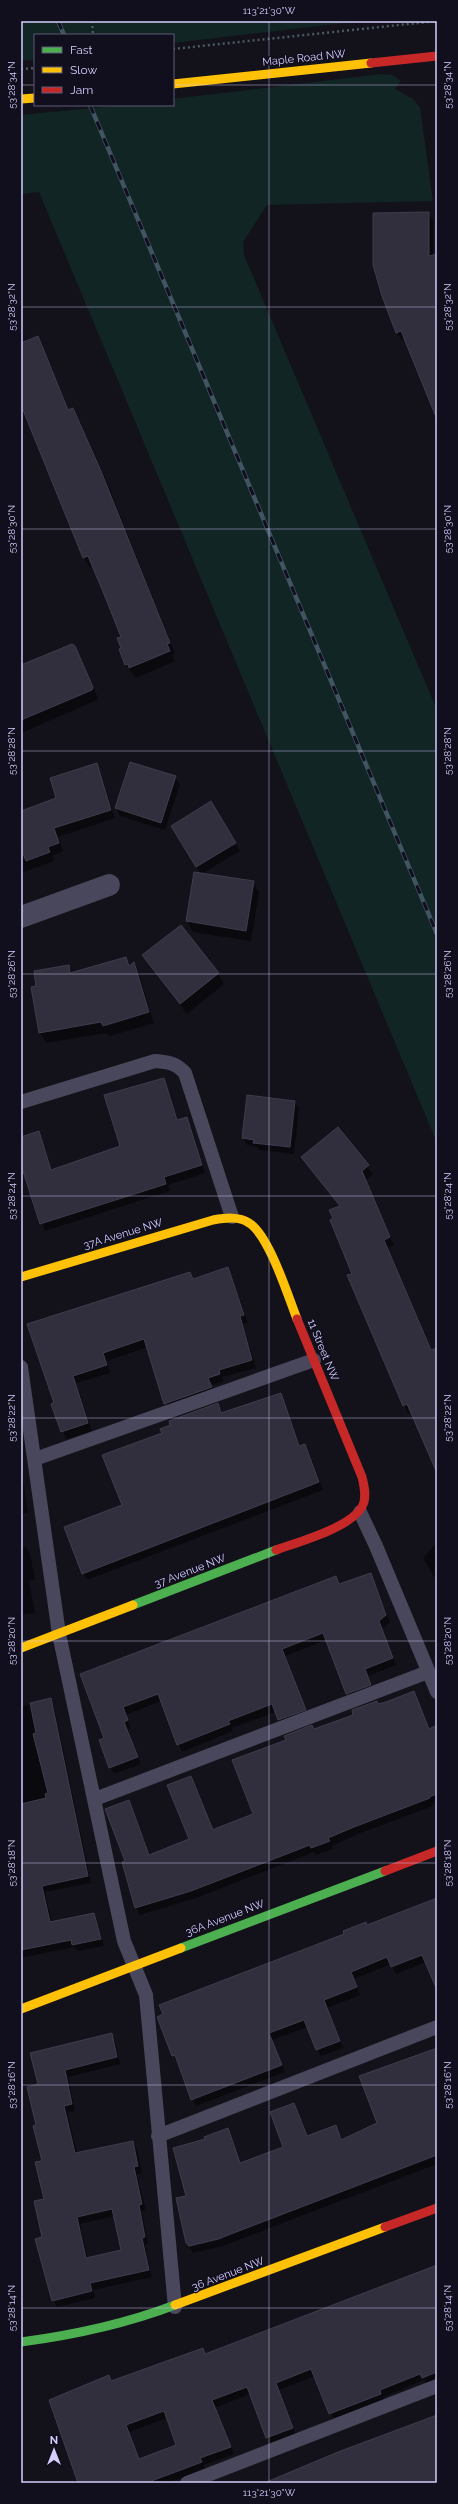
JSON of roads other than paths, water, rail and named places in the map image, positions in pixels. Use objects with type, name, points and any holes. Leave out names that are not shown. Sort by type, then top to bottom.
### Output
[{"type":"street","name":"Maple Road NW","points":[[174,84],[437,56]]},
{"type":"street","points":[[21,99],[34,98]]},
{"type":"street","points":[[21,917],[109,885]]},
{"type":"street","name":"37A Avenue NW","points":[[21,1277],[213,1220],[232,1217]]},
{"type":"street","name":"11 Street NW","points":[[232,1217],[249,1223],[258,1229],[265,1241],[362,1477],[366,1496],[361,1510]]},
{"type":"street","name":"37 Avenue NW","points":[[21,1648],[337,1527],[361,1510]]},
{"type":"street","name":"36A Avenue NW","points":[[21,2009],[133,1965],[437,1851]]},
{"type":"street","name":"36 Avenue NW","points":[[21,2342],[98,2330],[138,2320],[437,2208]]},
{"type":"lane","points":[[21,1102],[155,1061],[169,1062],[179,1066],[185,1073],[232,1217]]},
{"type":"lane","points":[[35,1459],[314,1360]]},
{"type":"lane","points":[[21,1367],[59,1634],[124,1941],[146,1995],[175,2307]]},
{"type":"lane","points":[[361,1510],[437,1692]]},
{"type":"lane","points":[[95,1799],[428,1672]]},
{"type":"lane","points":[[158,2136],[437,2027]]},
{"type":"lane","points":[[187,2483],[437,2386]]},
{"type":"railway","points":[[58,21],[64,34]]},
{"type":"railway","points":[[90,106],[437,934]]}]
